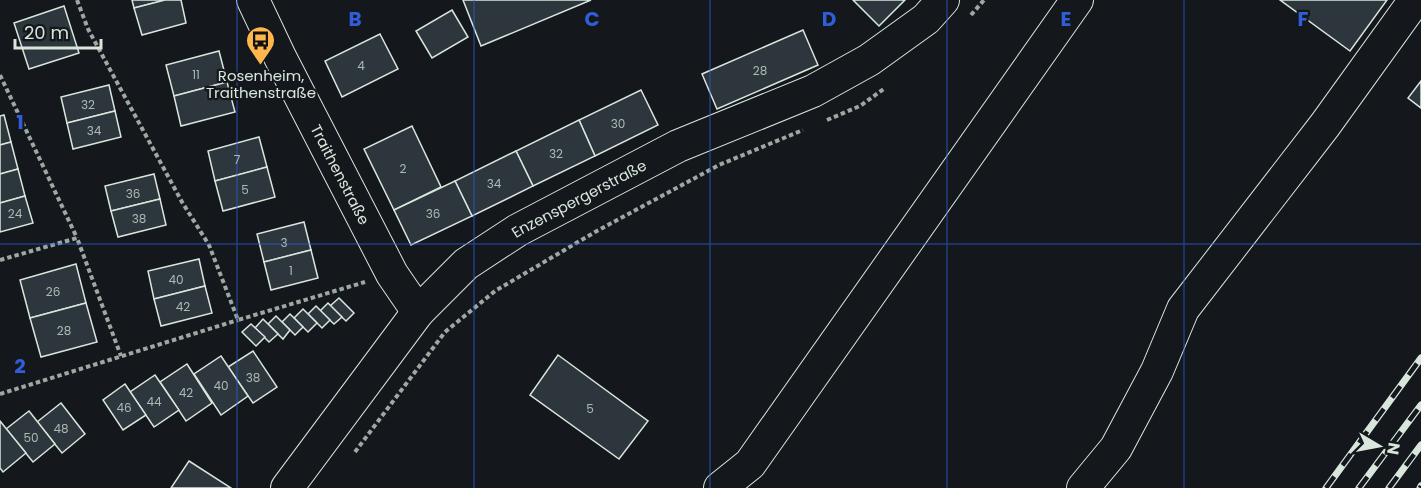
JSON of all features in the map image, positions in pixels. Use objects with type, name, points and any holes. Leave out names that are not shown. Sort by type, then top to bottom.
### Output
[{"type":"street","name":"Traithenstraße","points":[[253,0],[392,274],[418,312]]},
{"type":"street","points":[[720,488],[750,464],[1077,0]]},
{"type":"street","points":[[1083,488],[1116,448],[1157,371],[1183,309],[1324,125],[1415,0]]},
{"type":"street","name":"Enzenspergerstraße","points":[[287,488],[418,312],[466,264],[518,230],[678,146],[813,91],[869,60],[926,19],[954,10]]},
{"type":"path","points":[[77,0],[88,29],[182,202],[209,245],[238,320]]},
{"type":"path","points":[[954,10],[984,0]]},
{"type":"path","points":[[0,75],[77,238],[121,356]]},
{"type":"path","points":[[817,125],[860,106],[889,85]]},
{"type":"path","points":[[348,460],[445,332],[495,291],[595,232],[719,165],[806,129]]},
{"type":"path","points":[[0,260],[77,238]]},
{"type":"path","points":[[0,394],[392,274]]},
{"type":"building","points":[[132,0],[165,0],[134,8]]},
{"type":"building","points":[[165,0],[181,0],[186,23],[142,35],[134,8]]},
{"type":"building","points":[[463,0],[591,0],[481,46]]},
{"type":"building","points":[[853,0],[905,0],[879,26]]},
{"type":"building","points":[[1280,0],[1387,0],[1350,51]]},
{"type":"building","points":[[64,6],[79,53],[29,69],[14,23]]},
{"type":"building","points":[[452,10],[468,37],[432,58],[416,31]]},
{"type":"building","points":[[803,30],[818,65],[717,109],[702,74]]},
{"type":"building","points":[[380,34],[398,69],[342,97],[325,61]]},
{"type":"building","points":[[219,51],[227,82],[174,96],[166,65]]},
{"type":"building","points":[[1421,81],[1421,108],[1408,98]]},
{"type":"building","points":[[227,82],[235,112],[181,126],[174,96]]},
{"type":"building","points":[[109,85],[115,111],[67,123],[61,97]]},
{"type":"building","points":[[641,90],[658,125],[595,156],[579,120]]},
{"type":"building","points":[[115,111],[121,137],[73,149],[67,123]]},
{"type":"building","points":[[4,115],[11,142],[0,145],[0,116]]},
{"type":"building","points":[[579,120],[595,156],[533,186],[516,151]]},
{"type":"building","points":[[412,126],[441,187],[394,210],[364,149]]},
{"type":"building","points":[[259,137],[267,167],[215,181],[208,151]]},
{"type":"building","points":[[11,142],[18,169],[0,174],[0,145]]},
{"type":"building","points":[[516,151],[533,186],[472,216],[455,181]]},
{"type":"building","points":[[267,167],[275,197],[223,211],[215,181]]},
{"type":"building","points":[[18,169],[25,196],[0,203],[0,174]]},
{"type":"building","points":[[154,174],[160,199],[111,211],[105,186]]},
{"type":"building","points":[[455,181],[472,216],[411,245],[394,210]]},
{"type":"building","points":[[25,196],[33,223],[0,232],[0,203]]},
{"type":"building","points":[[160,199],[166,225],[118,237],[111,211]]},
{"type":"building","points":[[304,222],[311,250],[264,262],[257,234]]},
{"type":"building","points":[[311,250],[318,278],[271,290],[264,262]]},
{"type":"building","points":[[199,259],[205,286],[154,299],[148,271]]},
{"type":"building","points":[[76,264],[86,303],[30,318],[20,280]]},
{"type":"building","points":[[205,286],[212,313],[161,326],[154,299]]},
{"type":"building","points":[[339,298],[354,313],[346,321],[330,306]]},
{"type":"building","points":[[86,303],[97,342],[41,357],[30,318]]},
{"type":"building","points":[[328,303],[342,317],[334,324],[320,311]]},
{"type":"building","points":[[316,306],[330,320],[322,328],[308,314]]},
{"type":"building","points":[[303,309],[317,323],[308,332],[294,318]]},
{"type":"building","points":[[290,314],[303,327],[295,335],[282,322]]},
{"type":"building","points":[[276,316],[290,330],[283,339],[268,324]]},
{"type":"building","points":[[263,319],[278,334],[269,342],[255,328]]},
{"type":"building","points":[[251,324],[265,337],[256,346],[242,332]]},
{"type":"building","points":[[253,351],[277,387],[253,403],[228,367]]},
{"type":"building","points":[[558,355],[648,421],[619,459],[530,395]]},
{"type":"building","points":[[221,356],[248,396],[221,415],[194,374]]},
{"type":"building","points":[[187,364],[212,403],[186,421],[160,382]]},
{"type":"building","points":[[155,375],[179,410],[154,427],[130,392]]},
{"type":"building","points":[[125,384],[146,415],[123,430],[103,400]]},
{"type":"building","points":[[61,403],[85,434],[62,453],[37,422]]},
{"type":"building","points":[[29,411],[55,444],[33,462],[6,429]]},
{"type":"building","points":[[0,421],[26,453],[3,472],[0,468]]},
{"type":"building","points":[[189,461],[231,488],[171,488]]},
{"type":"railway","points":[[1326,488],[1421,358]]},
{"type":"railway","points":[[1359,488],[1421,405]]},
{"type":"railway","points":[[1389,488],[1421,445]]},
{"type":"place","name":"Rosenheim, Traithenstraße","points":[[261,66]]}]
